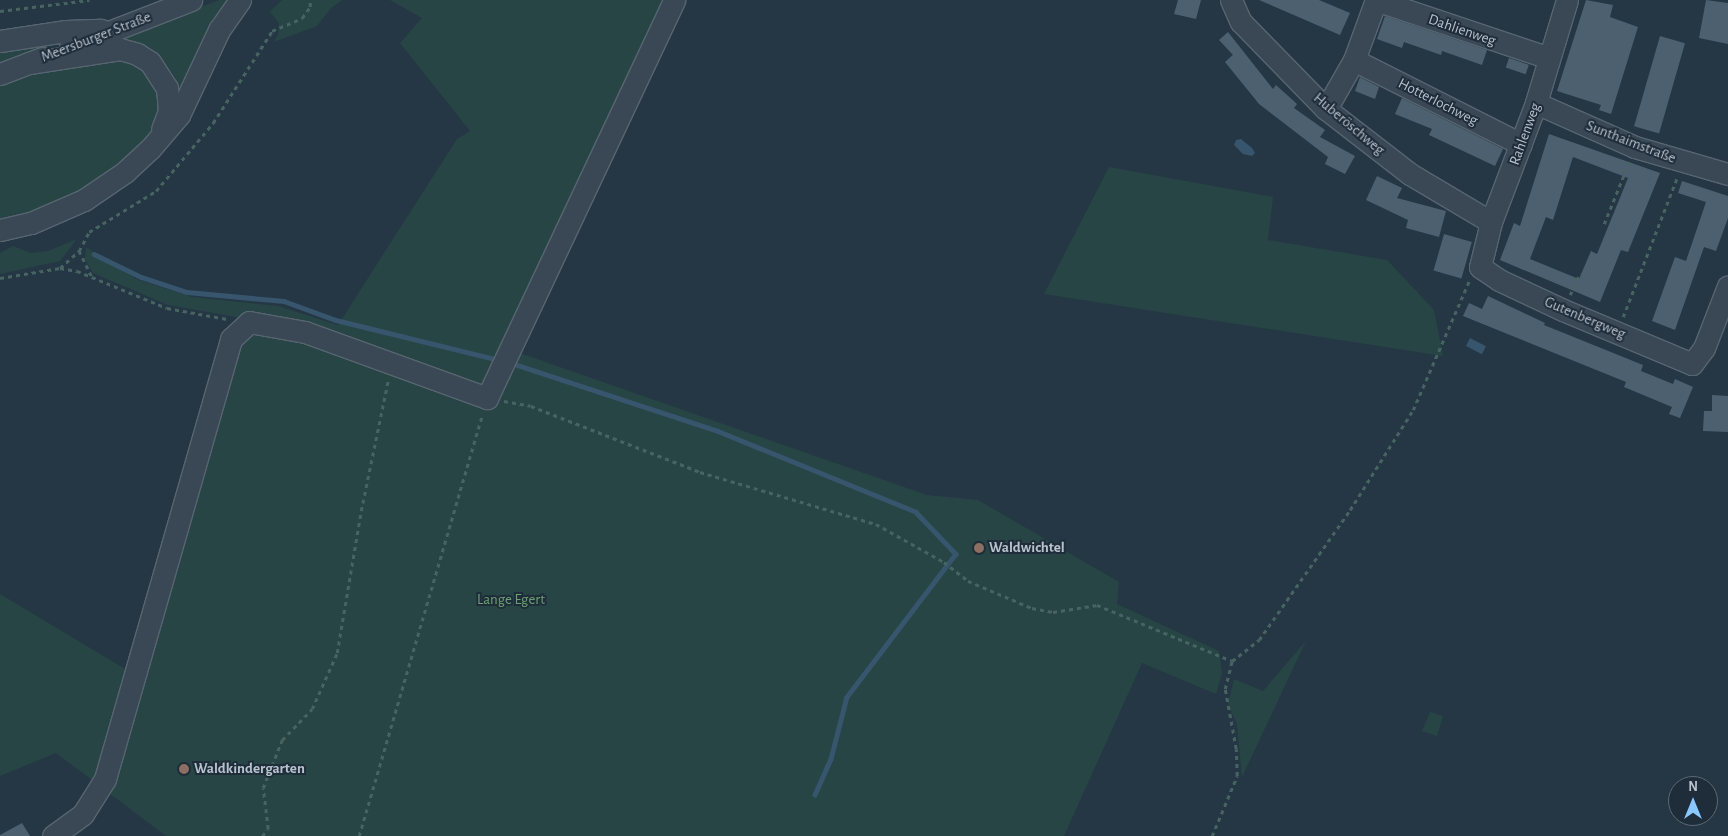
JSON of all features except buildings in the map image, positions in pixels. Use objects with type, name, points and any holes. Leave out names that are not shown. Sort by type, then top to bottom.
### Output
[{"type":"street","name":"Meersburger Straße","points":[[0,74],[191,0]]},
{"type":"street","points":[[3,232],[49,216],[84,200],[125,172],[179,115],[219,30],[240,0]]},
{"type":"street","points":[[53,836],[83,814],[105,779],[232,339],[250,322],[305,332],[487,398],[674,0]]},
{"type":"street","name":"Huberöschweg","points":[[1231,0],[1241,22],[1326,109],[1410,174],[1491,222]]},
{"type":"street","name":"Rahlenweg","points":[[1480,267],[1491,222],[1536,103],[1567,0]]},
{"type":"street","points":[[1326,109],[1354,60],[1370,2]]},
{"type":"street","name":"Dahlienweg","points":[[1370,2],[1549,58]]},
{"type":"street","points":[[0,42],[66,30],[119,29]]},
{"type":"street","points":[[28,63],[120,49],[144,58],[160,73],[169,95],[169,111],[160,136]]},
{"type":"street","name":"Hotterlochweg","points":[[1354,60],[1521,144]]},
{"type":"street","name":"Sunthaimstraße","points":[[1536,103],[1635,147],[1728,174]]},
{"type":"street","name":"Gutenbergweg","points":[[1480,267],[1499,280],[1563,310],[1692,364],[1704,348],[1728,286]]},
{"type":"path","points":[[0,11],[89,0]]},
{"type":"path","points":[[60,268],[79,251],[89,232],[156,190],[213,123],[272,31],[302,18],[310,7],[310,0]]},
{"type":"path","points":[[1604,224],[1635,147]]},
{"type":"path","points":[[1617,332],[1682,162]]},
{"type":"path","points":[[79,251],[91,276]]},
{"type":"path","points":[[1212,836],[1237,776],[1236,749],[1225,689],[1232,661],[1258,640],[1350,510],[1414,410],[1470,279],[1480,267]]},
{"type":"path","points":[[0,278],[60,268],[91,276],[167,308],[250,322]]},
{"type":"path","points":[[1563,310],[1580,272]]},
{"type":"path","points":[[262,836],[268,829],[263,788],[282,740],[312,709],[337,653],[366,483],[393,363]]},
{"type":"path","points":[[359,836],[487,398],[531,406],[700,472],[876,524],[944,562],[948,568],[968,581],[1032,608],[1053,612],[1097,604],[1113,609],[1232,661]]},
{"type":"green space","points":[[219,0],[232,0],[179,103],[175,77],[162,59],[137,44],[113,42]]},
{"type":"green space","points":[[282,0],[342,0],[331,8],[317,26],[274,42],[278,35],[279,23],[270,12]]},
{"type":"green space","name":"Lange Egert","points":[[390,0],[665,0],[514,351],[927,495],[978,500],[1119,582],[1117,604],[1219,651],[1222,673],[1216,694],[1142,663],[1064,836],[166,836],[105,790],[230,354],[244,335],[269,328],[236,317],[168,305],[93,273],[85,259],[86,247],[136,279],[192,297],[278,306],[338,325],[457,139],[470,131],[400,43],[422,18]]},
{"type":"green space","points":[[69,39],[0,64],[0,47]]},
{"type":"green space","points":[[113,57],[147,68],[162,96],[149,145],[68,202],[0,222],[0,86],[71,62]]},
{"type":"green space","points":[[1109,167],[1273,197],[1268,240],[1387,260],[1434,310],[1443,356],[1044,294]]},
{"type":"green space","points":[[77,239],[60,261],[0,274],[0,253],[13,246],[31,253],[48,251]]},
{"type":"green space","points":[[0,594],[130,672],[96,783],[56,753],[0,776]]},
{"type":"green space","points":[[1306,641],[1242,777],[1237,724],[1228,704],[1234,679],[1263,691]]},
{"type":"green space","points":[[1430,712],[1443,716],[1437,736],[1422,731]]},
{"type":"water","points":[[1241,139],[1252,148],[1255,153],[1252,156],[1243,154],[1234,145],[1236,140]]},
{"type":"water","points":[[1470,338],[1486,346],[1482,354],[1466,346]]},
{"type":"waterway","points":[[94,254],[141,277],[187,292],[284,301],[336,320],[499,360]]},
{"type":"waterway","points":[[511,363],[718,431],[916,512],[956,554],[847,697],[831,759],[815,795]]},
{"type":"place","name":"Waldwichtel","points":[[979,548]]},
{"type":"place","name":"Waldkindergarten","points":[[184,769]]}]
